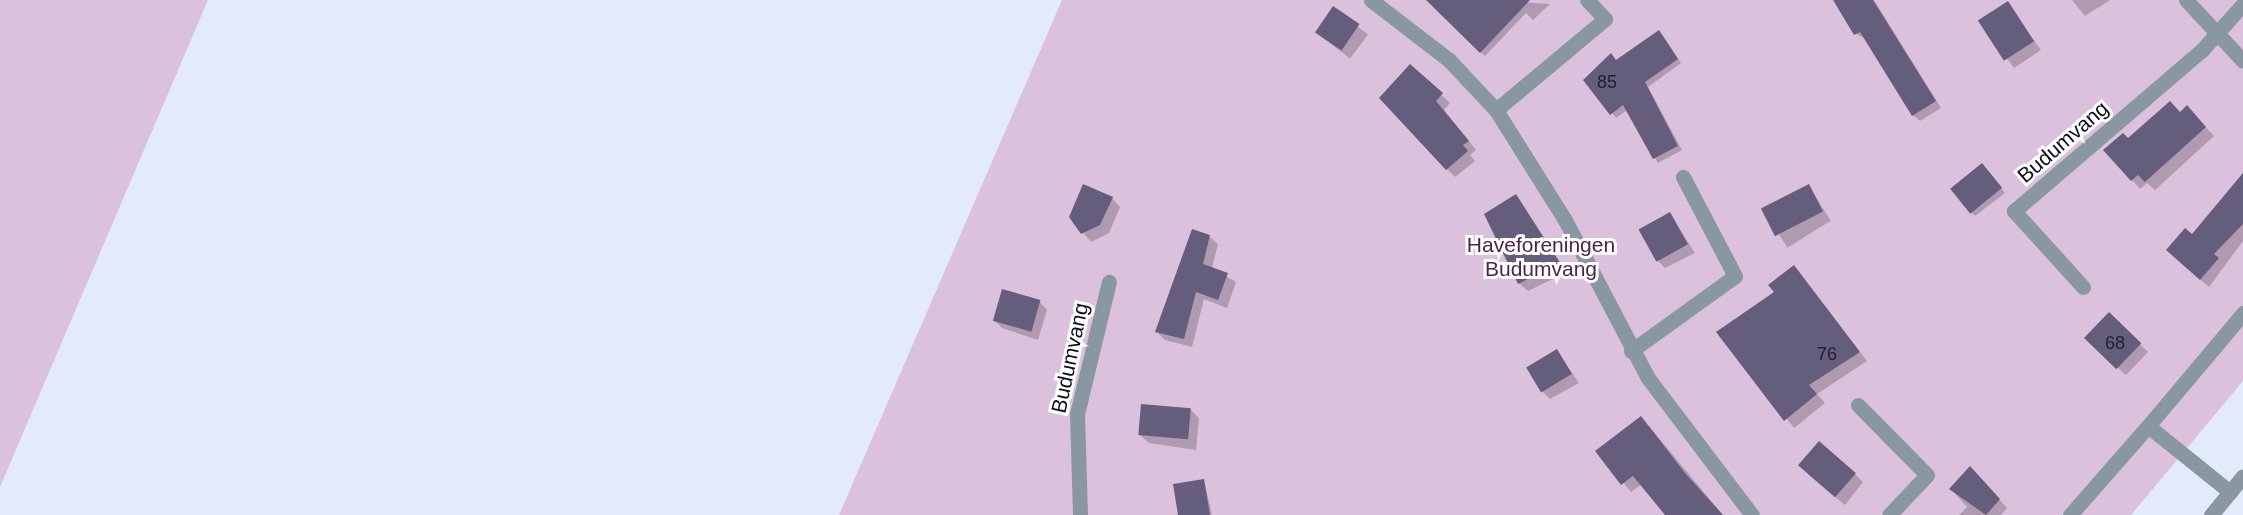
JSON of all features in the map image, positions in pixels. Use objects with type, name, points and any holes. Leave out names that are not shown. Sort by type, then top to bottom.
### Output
[{"type":"street","points":[[1371,0],[1449,60],[1496,110],[1565,220],[1631,351],[1685,433],[1752,515]]},
{"type":"street","points":[[1496,110],[1605,19],[1587,0]]},
{"type":"street","points":[[2186,0],[2214,34],[2243,61]]},
{"type":"street","name":"Budumvang","points":[[2083,287],[2014,212],[2214,34],[2243,4]]},
{"type":"street","points":[[1631,351],[1735,276],[1683,177]]},
{"type":"street","name":"Budumvang","points":[[1080,515],[1077,414],[1108,282]]},
{"type":"street","points":[[2070,515],[2243,313]]},
{"type":"street","points":[[1858,405],[1927,475],[1889,515]]},
{"type":"street","points":[[2148,426],[2230,492]]},
{"type":"street","points":[[2211,515],[2243,476]]},
{"type":"green space","points":[[0,0],[208,0],[0,487]]},
{"type":"green space","name":"Haveforeningen Budumvang","points":[[1062,0],[2243,0],[2243,381],[2131,515],[839,515]]},
{"type":"building","points":[[1426,0],[1530,0],[1480,53]]},
{"type":"building","points":[[1833,0],[1873,0],[1936,101],[1912,116],[1860,32],[1854,35]]},
{"type":"building","points":[[2008,1],[2034,41],[2004,61],[1978,21]]},
{"type":"building","points":[[1333,6],[1360,24],[1342,50],[1315,33]]},
{"type":"building","points":[[1659,30],[1678,59],[1645,82],[1678,146],[1653,159],[1623,105],[1610,115],[1583,80],[1611,53],[1616,60]]},
{"type":"building","points":[[1410,64],[1443,93],[1436,101],[1469,141],[1463,145],[1468,151],[1446,170],[1379,98]]},
{"type":"building","points":[[2170,101],[2180,112],[2187,105],[2206,127],[2145,182],[2138,175],[2131,181],[2103,150],[2123,133],[2128,138]]},
{"type":"building","points":[[1982,163],[2002,188],[1970,214],[1950,189]]},
{"type":"building","points":[[2243,173],[2243,224],[2214,254],[2219,258],[2200,280],[2166,250],[2185,228],[2192,234]]},
{"type":"building","points":[[1083,184],[1113,197],[1100,225],[1081,234],[1069,217]]},
{"type":"building","points":[[1809,184],[1823,212],[1775,236],[1761,209]]},
{"type":"building","points":[[1516,194],[1560,263],[1518,284],[1484,214]]},
{"type":"building","points":[[1670,212],[1688,244],[1656,262],[1639,229]]},
{"type":"building","points":[[1192,229],[1210,235],[1203,264],[1228,273],[1218,300],[1196,292],[1184,339],[1155,332]]},
{"type":"building","points":[[1794,265],[1860,352],[1809,385],[1817,394],[1784,421],[1716,332],[1774,292],[1768,285]]},
{"type":"building","points":[[1002,289],[1040,300],[1031,332],[993,321]]},
{"type":"building","points":[[2109,312],[2141,343],[2116,369],[2084,338]]},
{"type":"building","points":[[1557,349],[1572,374],[1541,392],[1526,368]]},
{"type":"building","points":[[1141,404],[1191,408],[1188,439],[1138,435]]},
{"type":"building","points":[[1641,416],[1685,473],[1723,515],[1665,515],[1633,476],[1621,485],[1595,451]]},
{"type":"building","points":[[1819,441],[1856,473],[1835,497],[1798,465]]},
{"type":"building","points":[[1970,466],[2000,499],[1986,515],[1949,489]]},
{"type":"building","points":[[1204,479],[1210,515],[1178,515],[1173,484]]}]
